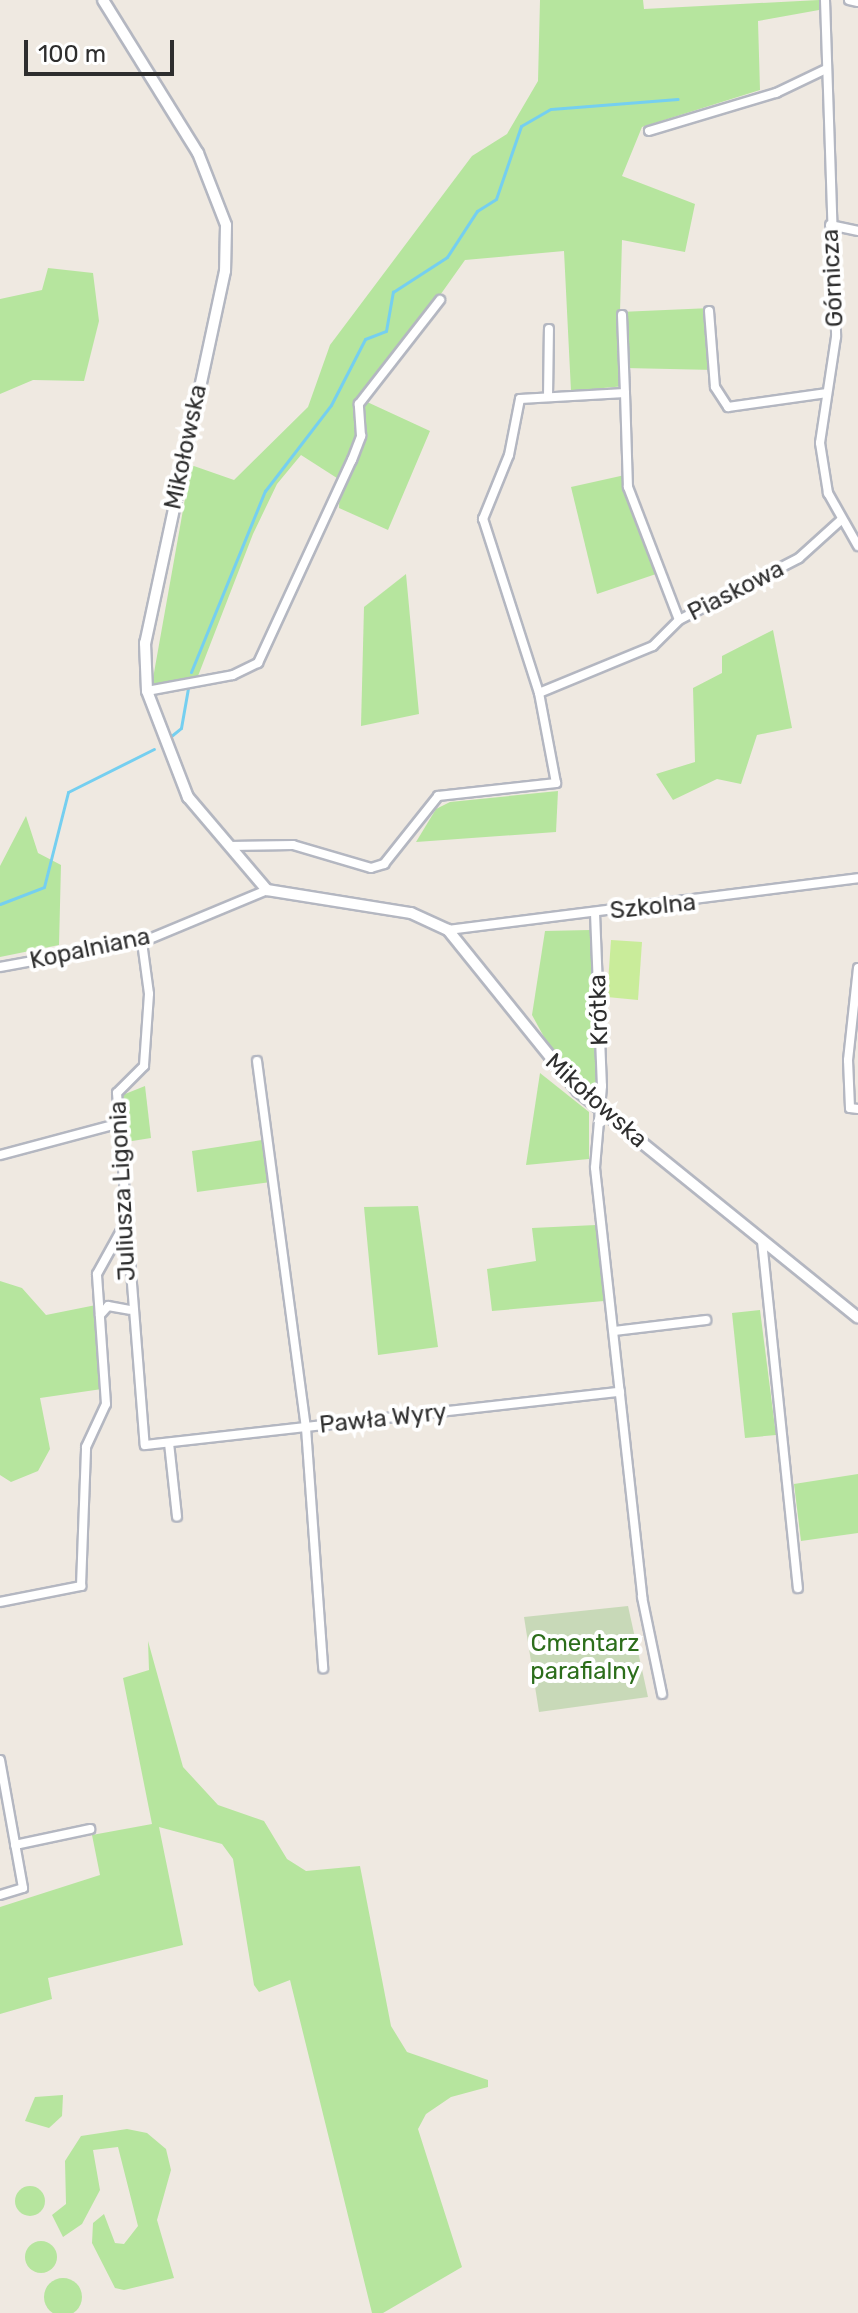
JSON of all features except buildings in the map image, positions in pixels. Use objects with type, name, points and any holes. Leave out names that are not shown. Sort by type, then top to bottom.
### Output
[{"type":"street","name":"Mikołowska","points":[[103,0],[198,153],[226,225],[225,271],[145,643],[147,691],[174,773],[267,890],[293,889],[411,913],[448,930],[551,1064],[597,1107],[858,1318]]},
{"type":"street","name":"Górnicza","points":[[825,0],[836,337],[827,393],[822,467],[841,520],[858,546]]},
{"type":"street","points":[[849,0],[858,2]]},
{"type":"street","points":[[649,131],[776,93],[826,69]]},
{"type":"street","points":[[830,225],[858,231]]},
{"type":"street","points":[[147,691],[233,675],[258,663],[352,460],[361,436],[359,404],[440,300]]},
{"type":"street","points":[[709,311],[715,387],[728,407],[827,393]]},
{"type":"street","points":[[622,315],[628,487],[679,620]]},
{"type":"street","points":[[548,397],[549,329]]},
{"type":"street","points":[[230,846],[293,845],[371,868],[384,864],[438,796],[556,783],[539,693],[483,519],[509,455],[520,399],[625,393]]},
{"type":"street","name":"Piaskowa","points":[[539,693],[653,646],[679,620],[799,558],[841,520]]},
{"type":"street","name":"Szkolna","points":[[448,930],[858,878]]},
{"type":"street","name":"Kopalniana","points":[[0,967],[142,942],[267,890]]},
{"type":"street","name":"Krótka","points":[[595,913],[595,1168],[642,1597],[662,1694]]},
{"type":"street","name":"Juliusza Ligonia","points":[[142,942],[149,994],[144,1066],[117,1093],[123,1227],[145,1445]]},
{"type":"street","points":[[858,968],[848,1060],[850,1108],[858,1109]]},
{"type":"street","points":[[257,1061],[306,1428],[323,1668]]},
{"type":"street","points":[[0,1155],[120,1123]]},
{"type":"street","points":[[100,1315],[97,1274],[113,1235],[123,1227]]},
{"type":"street","points":[[762,1241],[798,1588]]},
{"type":"street","name":"Juliusza Ligonia","points":[[0,1602],[81,1586],[86,1447],[106,1404],[100,1315],[108,1306],[130,1310]]},
{"type":"street","points":[[614,1331],[706,1320]]},
{"type":"street","name":"Pawła Wyry","points":[[145,1445],[620,1392]]},
{"type":"street","points":[[169,1443],[177,1517]]},
{"type":"street","points":[[0,1760],[23,1888],[0,1895]]},
{"type":"street","points":[[15,1845],[90,1829]]},
{"type":"green space","points":[[540,0],[643,0],[644,9],[819,0],[819,10],[758,21],[760,90],[642,127],[622,176],[695,204],[685,252],[622,240],[620,312],[711,308],[715,370],[625,368],[625,386],[571,391],[564,251],[465,260],[365,401],[430,431],[388,530],[339,508],[340,480],[301,455],[277,484],[253,534],[198,676],[152,684],[191,465],[234,480],[308,407],[330,345],[472,156],[507,134],[538,81]]},
{"type":"green space","points":[[48,268],[93,273],[99,321],[84,381],[33,380],[0,394],[0,299],[42,290]]},
{"type":"green space","points":[[625,475],[659,573],[597,594],[571,487]]},
{"type":"green space","points":[[406,574],[419,714],[361,726],[364,607]]},
{"type":"green space","points":[[773,630],[792,728],[757,735],[741,784],[717,779],[673,800],[656,774],[695,762],[693,688],[722,673],[722,656]]},
{"type":"green space","points":[[558,791],[556,832],[416,842],[436,809],[450,802]]},
{"type":"green space","points":[[26,816],[38,853],[61,865],[59,945],[0,957],[0,866]]},
{"type":"green space","points":[[590,930],[597,1092],[590,1093],[556,1059],[532,1015],[545,931]]},
{"type":"green space","points":[[611,940],[642,942],[638,1000],[607,997]]},
{"type":"green space","points":[[540,1073],[589,1112],[589,1159],[526,1165]]},
{"type":"green space","points":[[145,1086],[151,1138],[126,1142],[120,1096]]},
{"type":"green space","points":[[262,1140],[271,1182],[197,1192],[192,1151]]},
{"type":"green space","points":[[418,1206],[438,1347],[378,1355],[364,1207]]},
{"type":"green space","points":[[596,1225],[604,1301],[492,1311],[487,1269],[536,1261],[532,1228]]},
{"type":"green space","points":[[0,1281],[22,1288],[46,1315],[96,1305],[102,1389],[40,1398],[50,1449],[38,1471],[11,1482],[0,1475]]},
{"type":"green space","points":[[760,1310],[776,1435],[745,1438],[732,1313]]},
{"type":"green space","points":[[858,1474],[858,1533],[801,1541],[794,1484]]},
{"type":"green space","name":"Cmentarz parafialny","points":[[628,1606],[648,1697],[539,1712],[524,1617]]},
{"type":"green space","points":[[148,1641],[183,1767],[218,1805],[264,1821],[287,1859],[306,1871],[360,1866],[391,2026],[407,2052],[488,2080],[488,2087],[451,2097],[426,2114],[418,2129],[462,2267],[383,2313],[372,2313],[290,1980],[259,1992],[254,1985],[233,1859],[222,1844],[159,1827],[183,1945],[48,1978],[52,1999],[0,2014],[0,1907],[100,1875],[92,1835],[152,1824],[123,1678],[149,1670]]},
{"type":"green space","points":[[63,2095],[62,2116],[49,2128],[25,2121],[35,2097]]},
{"type":"green space","points":[[127,2129],[147,2133],[166,2149],[171,2170],[157,2220],[174,2278],[124,2290],[115,2288],[92,2243],[93,2223],[104,2214],[115,2243],[124,2244],[138,2226],[118,2147],[93,2150],[100,2190],[82,2224],[63,2237],[52,2215],[66,2204],[65,2161],[81,2136]]},
{"type":"green space","points":[[30,2186],[41,2190],[45,2201],[41,2212],[30,2216],[19,2212],[15,2201],[19,2190]]},
{"type":"green space","points":[[41,2241],[53,2245],[57,2257],[53,2269],[41,2273],[29,2269],[25,2257],[29,2245]]},
{"type":"green space","points":[[63,2278],[76,2284],[82,2297],[76,2310],[63,2316],[50,2310],[44,2297],[50,2284]]},
{"type":"waterway","points":[[191,672],[265,491],[331,405],[365,339],[386,331],[393,292],[447,257],[477,211],[496,199],[521,126],[551,109],[678,99]]},
{"type":"waterway","points":[[170,737],[181,728],[188,690]]},
{"type":"waterway","points":[[0,904],[44,887],[68,792],[154,749]]}]
